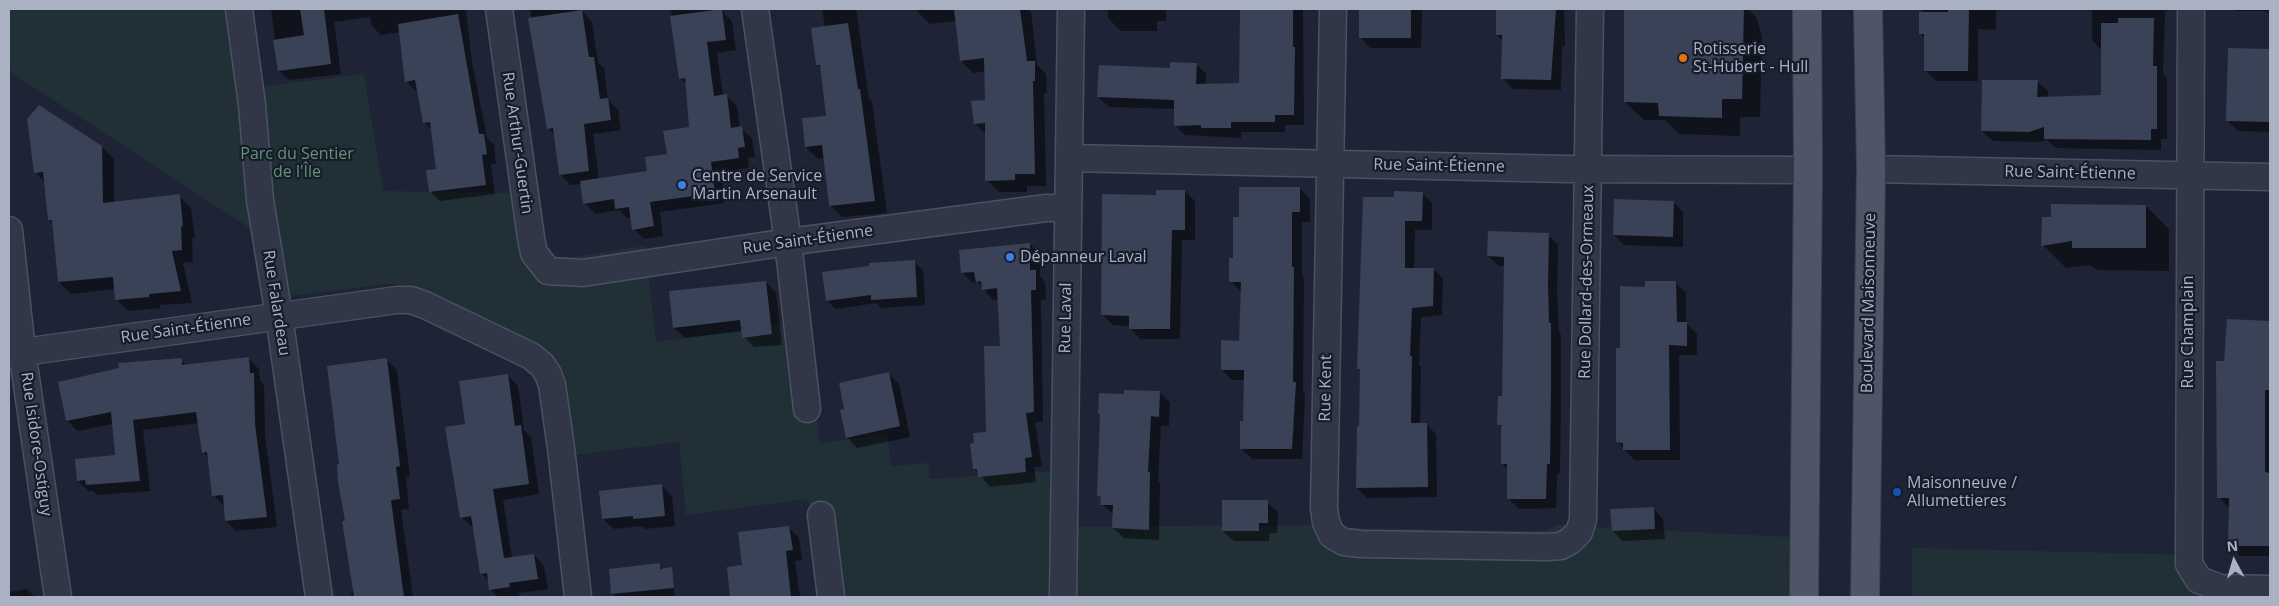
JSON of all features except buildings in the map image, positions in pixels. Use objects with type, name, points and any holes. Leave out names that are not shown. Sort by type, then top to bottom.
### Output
[{"type":"main road","points":[[1804,597],[1808,170],[1807,9]]},
{"type":"main road","name":"Boulevard Maisonneuve","points":[[1865,597],[1871,169],[1868,9]]},
{"type":"street","name":"Rue Falardeau","points":[[240,9],[252,105],[260,200],[280,316],[319,597]]},
{"type":"street","name":"Rue Arthur-Guertin","points":[[498,9],[531,238],[534,253],[548,271]]},
{"type":"street","points":[[755,9],[788,242],[807,409]]},
{"type":"street","name":"Rue Laval","points":[[1063,597],[1071,9]]},
{"type":"street","name":"Rue Kent","points":[[1332,9],[1324,508],[1326,522],[1332,535],[1344,542],[1361,544],[1561,546]]},
{"type":"street","name":"Rue Dollard-des-Ormeaux","points":[[1561,546],[1570,541],[1579,532],[1583,520],[1590,9]]},
{"type":"street","name":"Rue Champlain","points":[[2191,9],[2189,564],[2199,580],[2220,588],[2270,589]]},
{"type":"street","name":"Rue Saint-Étienne","points":[[1070,158],[1330,165],[1808,170]]},
{"type":"street","name":"Rue Saint-Étienne","points":[[1871,169],[2270,177]]},
{"type":"street","name":"Rue Saint-Étienne","points":[[548,271],[583,273],[788,242],[1046,208],[1068,208]]},
{"type":"street","name":"Rue Isidore-Ostiguy","points":[[9,230],[15,353],[58,597]]},
{"type":"street","name":"Rue Saint-Étienne","points":[[15,353],[397,300],[411,300],[425,305],[531,356],[542,365],[552,385],[578,597]]},
{"type":"street","points":[[821,515],[831,597]]},
{"type":"green space","name":"Parc du Sentier de l'Île","points":[[9,9],[229,9],[240,89],[364,74],[383,191],[513,193],[545,256],[570,257],[645,246],[656,342],[786,324],[812,389],[820,443],[887,434],[891,466],[928,463],[930,479],[1051,471],[1050,527],[1308,525],[1319,519],[1331,526],[1348,528],[1533,531],[1548,530],[1557,525],[1791,537],[1790,597],[820,597],[808,499],[686,515],[679,442],[551,458],[539,368],[412,289],[398,284],[384,284],[267,299],[259,234],[9,71]]},
{"type":"green space","points":[[1912,548],[2201,555],[2208,572],[2270,597],[1912,597]]},
{"type":"place","name":"Rotisserie St-Hubert - Hull","points":[[1683,58]]},
{"type":"place","name":"Centre de Service Martin Arsenault","points":[[682,185]]},
{"type":"place","name":"Dépanneur Laval","points":[[1010,257]]},
{"type":"place","name":"Maisonneuve / Allumettieres","points":[[1897,492]]}]
